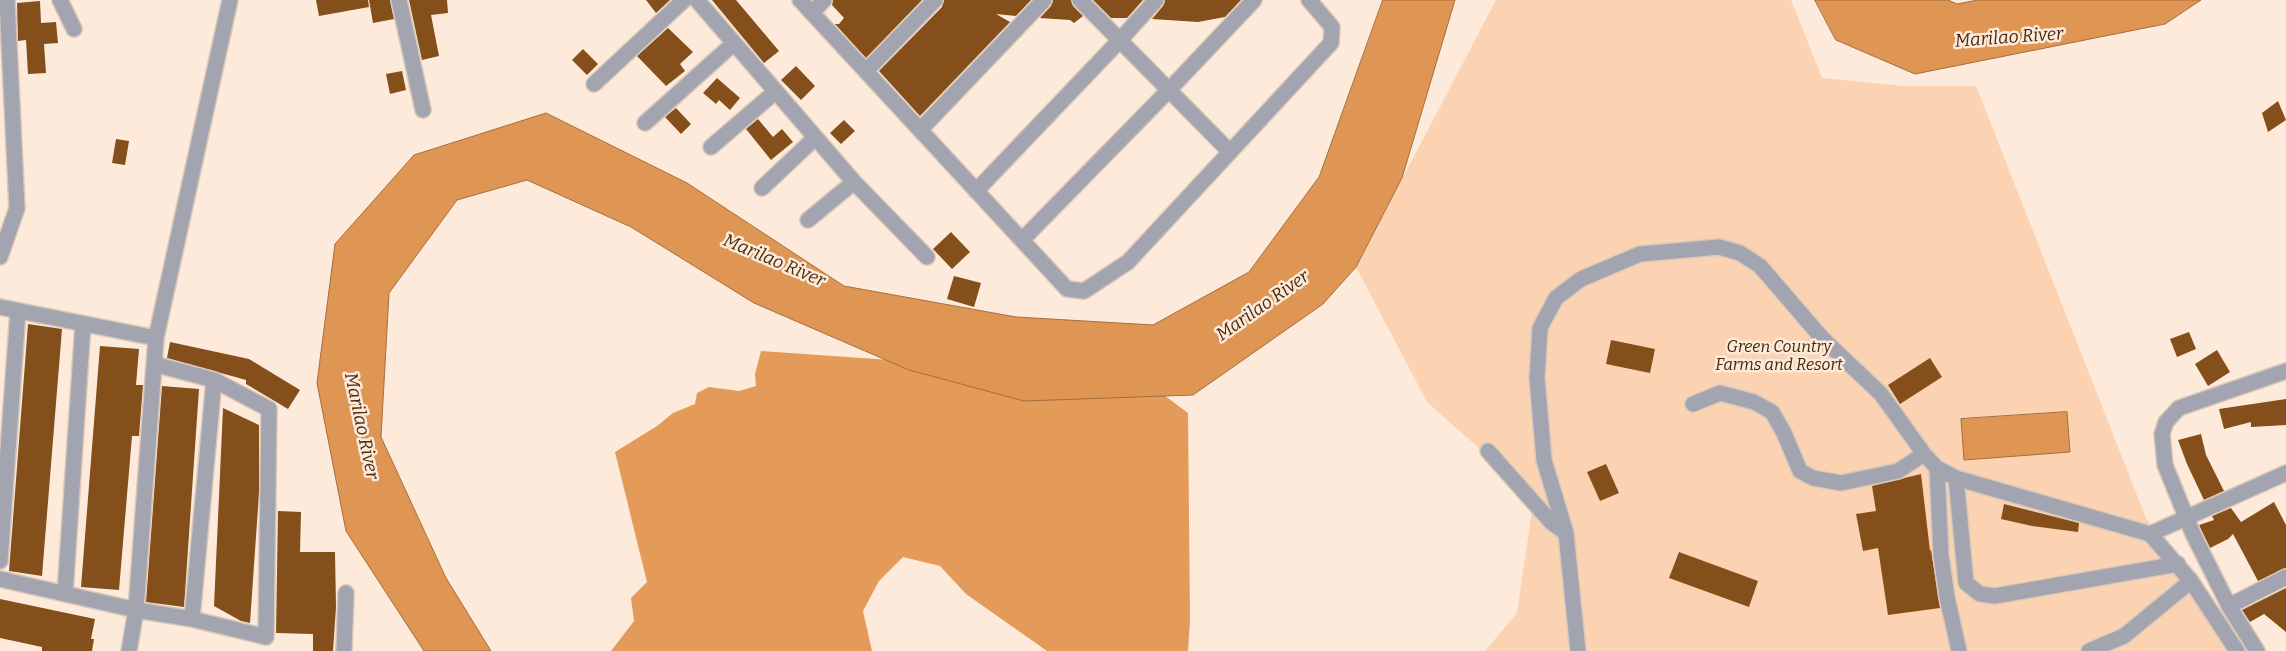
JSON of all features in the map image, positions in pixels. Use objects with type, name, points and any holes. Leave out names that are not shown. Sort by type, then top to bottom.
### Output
[{"type":"street","points":[[0,257],[17,208],[7,0]]},
{"type":"street","points":[[60,0],[74,28]]},
{"type":"street","points":[[129,651],[136,610],[156,338],[230,0]]},
{"type":"street","points":[[399,0],[422,110]]},
{"type":"street","points":[[594,84],[684,0]]},
{"type":"street","points":[[697,0],[854,182],[927,256]]},
{"type":"street","points":[[800,0],[976,191],[1023,239],[1067,289],[1084,291],[1128,262],[1331,43],[1332,27],[1309,0]]},
{"type":"street","points":[[812,13],[824,0]]},
{"type":"street","points":[[866,71],[935,0]]},
{"type":"street","points":[[920,130],[1044,0]]},
{"type":"street","points":[[1080,0],[1121,39],[1168,91],[1230,152]]},
{"type":"street","points":[[976,191],[1156,0]]},
{"type":"street","points":[[1023,239],[1254,0]]},
{"type":"street","points":[[645,123],[733,44]]},
{"type":"street","points":[[712,147],[775,92]]},
{"type":"street","points":[[762,188],[816,138]]},
{"type":"street","points":[[808,220],[854,182]]},
{"type":"street","points":[[1578,651],[1566,533],[1544,460],[1537,378],[1540,328],[1556,298],[1582,279],[1640,254],[1720,247],[1740,253],[1760,266],[1822,338],[1881,394],[1924,454],[1937,468],[1956,478],[2150,534],[2191,581],[2237,651]]},
{"type":"street","points":[[0,307],[156,338]]},
{"type":"street","points":[[0,561],[18,312]]},
{"type":"street","points":[[65,594],[83,324]]},
{"type":"street","points":[[0,579],[136,610],[192,619],[266,637],[269,409],[214,380],[154,364]]},
{"type":"street","points":[[2257,651],[2229,606],[2186,518],[2165,465],[2162,434],[2166,422],[2179,408],[2286,371]]},
{"type":"street","points":[[192,619],[214,380]]},
{"type":"street","points":[[1692,404],[1720,393],[1754,402],[1772,412],[1784,433],[1800,471],[1813,478],[1840,483],[1898,471],[1924,454]]},
{"type":"street","points":[[1488,451],[1552,522],[1566,533]]},
{"type":"street","points":[[1937,468],[1941,555],[1958,651]]},
{"type":"street","points":[[2150,534],[2286,473]]},
{"type":"street","points":[[1956,478],[1966,583],[1980,594],[1994,596],[2178,564]]},
{"type":"street","points":[[2229,606],[2286,577]]},
{"type":"street","points":[[2089,651],[2124,636],[2191,581]]},
{"type":"street","points":[[344,651],[346,592]]},
{"type":"green space","name":"Green Country Farms and Resort","points":[[1496,0],[1791,0],[1822,78],[1903,86],[1976,86],[2146,518],[2243,651],[1485,651],[1517,613],[1534,497],[1427,402],[1356,267]]},
{"type":"shaded area","points":[[761,351],[934,363],[1149,384],[1188,413],[1190,621],[1188,651],[1047,651],[966,594],[940,566],[903,557],[879,581],[863,611],[872,651],[611,651],[634,621],[631,598],[647,582],[615,452],[657,426],[673,413],[695,404],[697,393],[709,387],[739,391],[756,386],[755,374]]},
{"type":"water","name":"Marilao River","points":[[1383,0],[1455,0],[1402,178],[1356,267],[1323,304],[1193,395],[1024,401],[909,370],[754,303],[631,227],[527,180],[457,200],[389,293],[381,437],[446,578],[491,651],[424,651],[346,531],[317,383],[335,244],[414,155],[546,113],[687,183],[844,286],[1016,317],[1153,325],[1249,272],[1319,177]]},
{"type":"water","name":"Marilao River","points":[[1815,0],[1948,0],[1957,4],[1978,0],[2201,0],[2165,24],[1915,74],[1836,40]]},
{"type":"water","points":[[2067,412],[2070,452],[1964,460],[1961,419]]},
{"type":"building","points":[[316,0],[368,0],[369,7],[319,16]]},
{"type":"building","points":[[369,0],[390,0],[394,19],[373,23]]},
{"type":"building","points":[[409,0],[447,0],[448,13],[431,15],[439,56],[422,60]]},
{"type":"building","points":[[646,0],[670,0],[656,13]]},
{"type":"building","points":[[712,0],[736,0],[779,51],[764,63]]},
{"type":"building","points":[[833,0],[922,0],[866,58],[835,24],[839,24],[844,18],[832,5]]},
{"type":"building","points":[[944,0],[1031,0],[1016,16],[996,14],[1010,22],[920,116],[879,71],[942,7]]},
{"type":"building","points":[[1053,0],[1071,0],[1073,6],[1083,16],[1074,23],[1070,20],[1040,18],[1051,6]]},
{"type":"building","points":[[1093,0],[1143,0],[1127,18],[1111,18]]},
{"type":"building","points":[[1165,0],[1241,0],[1225,17],[1198,22],[1152,19],[1163,6]]},
{"type":"building","points":[[40,1],[41,23],[56,22],[58,43],[44,44],[46,73],[28,74],[26,40],[18,41],[17,3]]},
{"type":"building","points":[[668,28],[693,52],[680,64],[685,71],[666,86],[637,56]]},
{"type":"building","points":[[583,49],[598,64],[587,75],[572,60]]},
{"type":"building","points":[[796,66],[815,86],[801,100],[781,80]]},
{"type":"building","points":[[402,71],[406,90],[390,94],[386,74]]},
{"type":"building","points":[[717,78],[740,98],[730,110],[719,100],[716,104],[703,93]]},
{"type":"building","points":[[2278,101],[2286,120],[2268,132],[2262,113]]},
{"type":"building","points":[[676,108],[691,124],[681,134],[665,117]]},
{"type":"building","points":[[758,119],[773,137],[782,129],[793,142],[771,160],[746,129]]},
{"type":"building","points":[[844,120],[855,131],[841,144],[830,133]]},
{"type":"building","points":[[116,139],[129,141],[125,165],[112,163]]},
{"type":"building","points":[[951,232],[970,252],[952,269],[933,249]]},
{"type":"building","points":[[954,276],[981,283],[974,307],[947,299]]},
{"type":"building","points":[[28,324],[62,329],[42,576],[9,571]]},
{"type":"building","points":[[2189,332],[2196,349],[2177,357],[2170,339]]},
{"type":"building","points":[[1611,340],[1655,349],[1650,373],[1606,364]]},
{"type":"building","points":[[170,342],[249,359],[300,390],[288,409],[246,384],[246,380],[167,358]]},
{"type":"building","points":[[100,346],[139,349],[136,385],[143,385],[139,436],[132,436],[119,590],[81,587]]},
{"type":"building","points":[[2217,350],[2230,372],[2208,386],[2195,364]]},
{"type":"building","points":[[1930,358],[1942,377],[1900,404],[1888,385]]},
{"type":"building","points":[[162,386],[199,389],[184,607],[146,602]]},
{"type":"building","points":[[2286,399],[2286,425],[2251,427],[2251,422],[2224,429],[2219,409]]},
{"type":"building","points":[[223,408],[259,425],[259,493],[250,623],[241,621],[214,606]]},
{"type":"building","points":[[2201,434],[2206,455],[2224,491],[2204,500],[2178,440]]},
{"type":"building","points":[[1606,464],[1619,493],[1600,501],[1587,472]]},
{"type":"building","points":[[1921,474],[1930,551],[1940,608],[1888,615],[1878,548],[1863,551],[1856,514],[1876,511],[1872,486]]},
{"type":"building","points":[[2274,502],[2286,525],[2286,568],[2258,581],[2233,534],[2228,539],[2210,548],[2199,525],[2214,520],[2212,516],[2231,508],[2241,522]]},
{"type":"building","points":[[2004,504],[2079,523],[2078,532],[2032,526],[2001,519]]},
{"type":"building","points":[[278,511],[301,512],[300,552],[335,552],[336,607],[333,651],[313,651],[313,634],[276,633]]},
{"type":"building","points":[[1679,552],[1758,581],[1749,607],[1669,578]]},
{"type":"building","points":[[2286,588],[2286,632],[2264,614],[2250,622],[2242,610]]},
{"type":"building","points":[[0,599],[95,619],[91,639],[94,639],[92,651],[42,651],[42,647],[0,638]]}]
